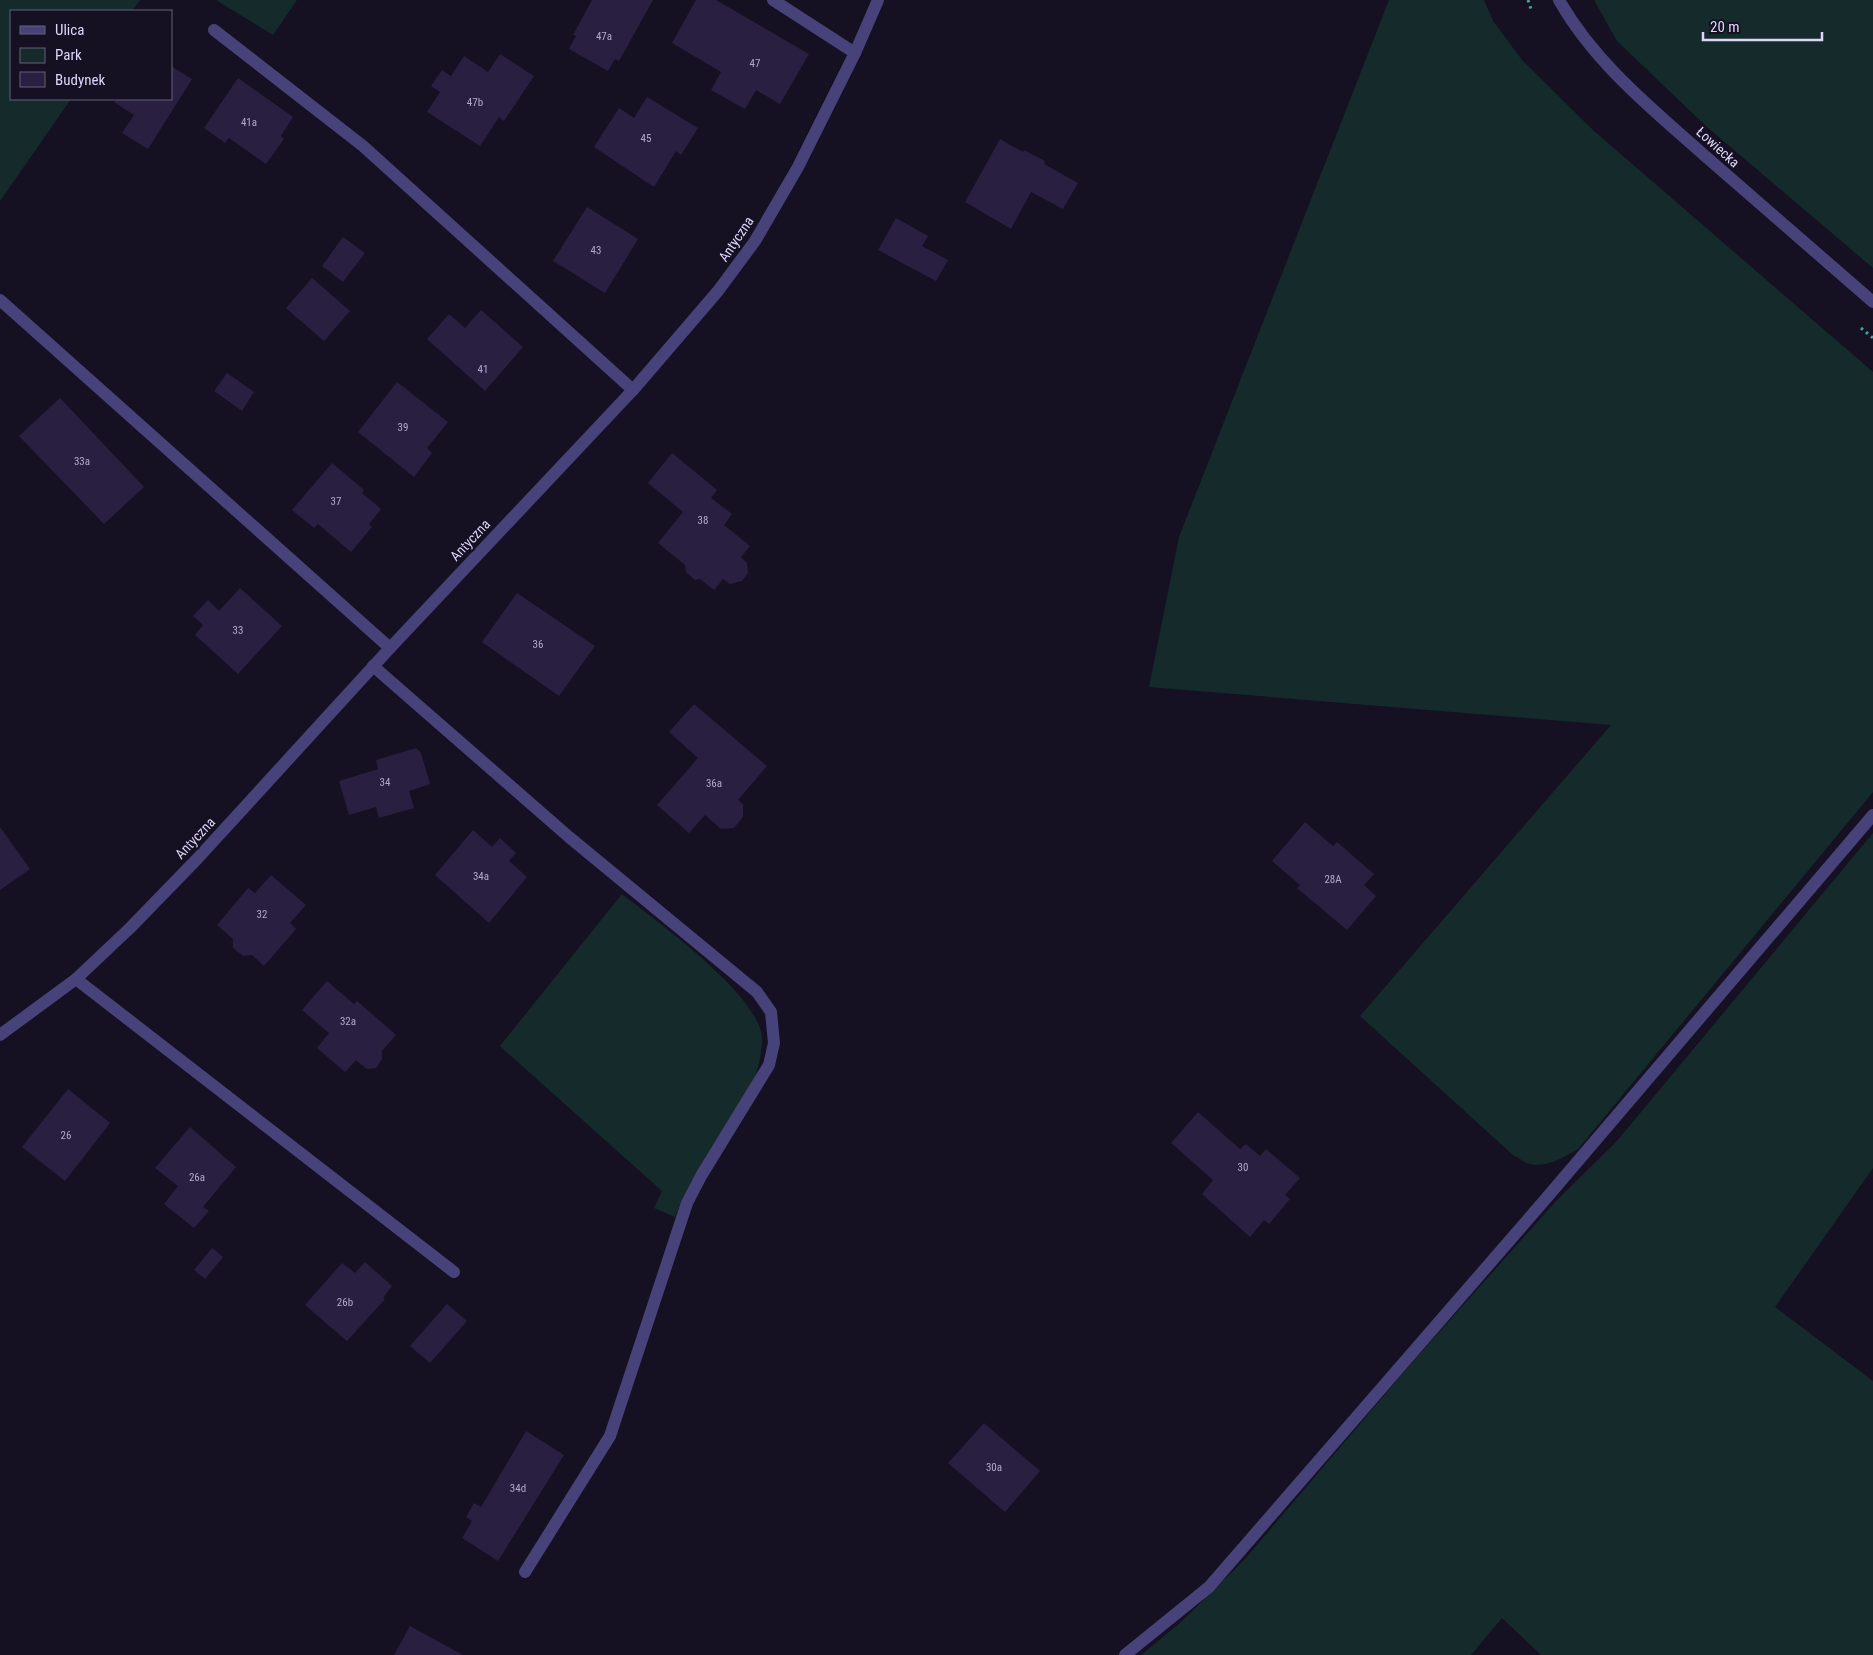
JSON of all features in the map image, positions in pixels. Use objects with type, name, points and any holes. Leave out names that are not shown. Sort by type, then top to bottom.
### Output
[{"type":"street","points":[[773,0],[855,53]]},
{"type":"street","name":"Antyczna","points":[[0,1035],[76,978],[130,928],[198,858],[373,666],[633,390],[718,292],[755,241],[798,167],[855,53],[878,0]]},
{"type":"street","name":"Łowiecka","points":[[1559,0],[1572,22],[1600,58],[1643,101],[1873,302]]},
{"type":"street","points":[[214,30],[363,146],[633,390]]},
{"type":"street","points":[[0,300],[390,648]]},
{"type":"street","points":[[373,666],[569,837],[757,992],[771,1012],[774,1043],[769,1065],[701,1176],[688,1203],[610,1436],[525,1572]]},
{"type":"street","points":[[1125,1655],[1209,1587],[1543,1202],[1873,815]]},
{"type":"street","points":[[76,978],[454,1272]]},
{"type":"green space","points":[[0,0],[140,0],[133,10],[10,10],[10,100],[70,100],[0,201]]},
{"type":"green space","points":[[216,0],[297,0],[273,35]]},
{"type":"green space","points":[[1389,0],[1484,0],[1493,21],[1522,60],[1594,131],[1873,372],[1873,792],[1578,1149],[1555,1161],[1536,1165],[1513,1155],[1360,1016],[1611,725],[1149,687],[1179,537]]},
{"type":"green space","points":[[1594,0],[1873,0],[1873,268],[1707,127],[1617,41]]},
{"type":"green space","points":[[1873,833],[1873,1168],[1775,1307],[1873,1381],[1873,1655],[1541,1655],[1502,1618],[1471,1655],[1141,1655],[1180,1623],[1245,1559],[1416,1358],[1556,1201],[1617,1141]]},
{"type":"green space","points":[[622,894],[679,939],[721,976],[753,1013],[761,1031],[762,1042],[758,1069],[754,1079],[701,1164],[675,1217],[654,1208],[662,1191],[500,1046]]},
{"type":"building","points":[[592,0],[653,0],[619,61],[615,59],[608,71],[569,49],[576,36],[573,35]]},
{"type":"building","points":[[696,0],[716,0],[809,54],[780,104],[756,90],[745,109],[711,90],[721,72],[672,43]]},
{"type":"building","points":[[500,54],[534,76],[504,121],[499,117],[480,146],[427,112],[440,92],[431,86],[442,70],[451,76],[464,56],[488,72]]},
{"type":"building","points":[[172,67],[192,79],[148,149],[122,133],[134,115],[114,102],[116,100],[172,100]]},
{"type":"building","points":[[238,78],[293,117],[281,136],[284,139],[266,164],[229,138],[225,143],[204,128]]},
{"type":"building","points":[[647,97],[698,128],[681,155],[676,151],[654,187],[594,147],[619,108],[634,118]]},
{"type":"building","points":[[1000,139],[1023,152],[1024,150],[1045,161],[1044,164],[1078,183],[1063,209],[1031,192],[1011,229],[965,202]]},
{"type":"building","points":[[587,207],[638,239],[605,293],[553,261]]},
{"type":"building","points":[[896,218],[928,236],[922,246],[948,260],[936,281],[878,250]]},
{"type":"building","points":[[343,237],[365,253],[343,282],[322,266]]},
{"type":"building","points":[[312,278],[350,311],[324,341],[286,308]]},
{"type":"building","points":[[481,310],[523,347],[485,391],[427,339],[449,314],[465,328]]},
{"type":"building","points":[[227,373],[254,392],[242,411],[214,391]]},
{"type":"building","points":[[397,382],[448,422],[427,448],[432,453],[414,477],[358,432]]},
{"type":"building","points":[[60,398],[144,487],[104,524],[19,436]]},
{"type":"building","points":[[672,453],[717,490],[711,498],[732,514],[724,525],[750,546],[741,557],[747,563],[748,573],[742,581],[730,584],[723,579],[714,590],[700,579],[695,580],[686,572],[685,565],[658,543],[683,512],[648,483]]},
{"type":"building","points":[[332,463],[364,490],[362,493],[381,509],[369,524],[372,527],[351,552],[318,524],[314,528],[292,510]]},
{"type":"building","points":[[240,588],[282,626],[238,674],[195,635],[203,625],[193,616],[208,600],[219,611]]},
{"type":"building","points":[[517,593],[595,646],[559,696],[482,642]]},
{"type":"building","points":[[694,704],[767,766],[738,800],[743,804],[743,817],[734,828],[721,829],[705,815],[689,833],[657,805],[698,758],[669,732]]},
{"type":"building","points":[[416,748],[421,753],[430,784],[409,791],[414,808],[379,818],[376,807],[349,815],[339,781],[378,769],[376,760]]},
{"type":"building","points":[[1305,822],[1333,846],[1337,842],[1374,874],[1364,885],[1376,896],[1347,930],[1297,888],[1300,885],[1272,861]]},
{"type":"building","points":[[0,827],[30,869],[0,890]]},
{"type":"building","points":[[473,830],[492,847],[500,838],[516,853],[509,861],[527,877],[489,923],[435,875]]},
{"type":"building","points":[[271,875],[306,905],[290,923],[296,929],[264,966],[252,955],[243,956],[233,948],[233,939],[217,925],[248,888],[255,893]]},
{"type":"building","points":[[327,981],[354,1004],[357,1001],[396,1035],[382,1051],[382,1059],[376,1068],[367,1069],[356,1060],[345,1072],[317,1048],[329,1033],[302,1010]]},
{"type":"building","points":[[68,1089],[110,1123],[65,1181],[22,1147]]},
{"type":"building","points":[[1198,1112],[1240,1149],[1246,1144],[1260,1156],[1266,1149],[1300,1178],[1285,1195],[1290,1199],[1269,1224],[1264,1220],[1250,1237],[1202,1194],[1213,1180],[1171,1143]]},
{"type":"building","points":[[190,1127],[236,1167],[203,1207],[209,1211],[194,1228],[164,1204],[178,1186],[155,1168]]},
{"type":"building","points":[[212,1248],[223,1257],[205,1279],[194,1270]]},
{"type":"building","points":[[365,1262],[392,1286],[383,1298],[385,1299],[347,1341],[305,1305],[342,1263],[355,1273]]},
{"type":"building","points":[[447,1304],[467,1321],[430,1363],[410,1346]]},
{"type":"building","points":[[984,1423],[1040,1471],[1005,1512],[948,1463]]},
{"type":"building","points":[[526,1431],[564,1455],[498,1561],[462,1538],[472,1521],[466,1517],[474,1503],[481,1507]]},
{"type":"building","points":[[410,1626],[463,1655],[394,1655]]}]
